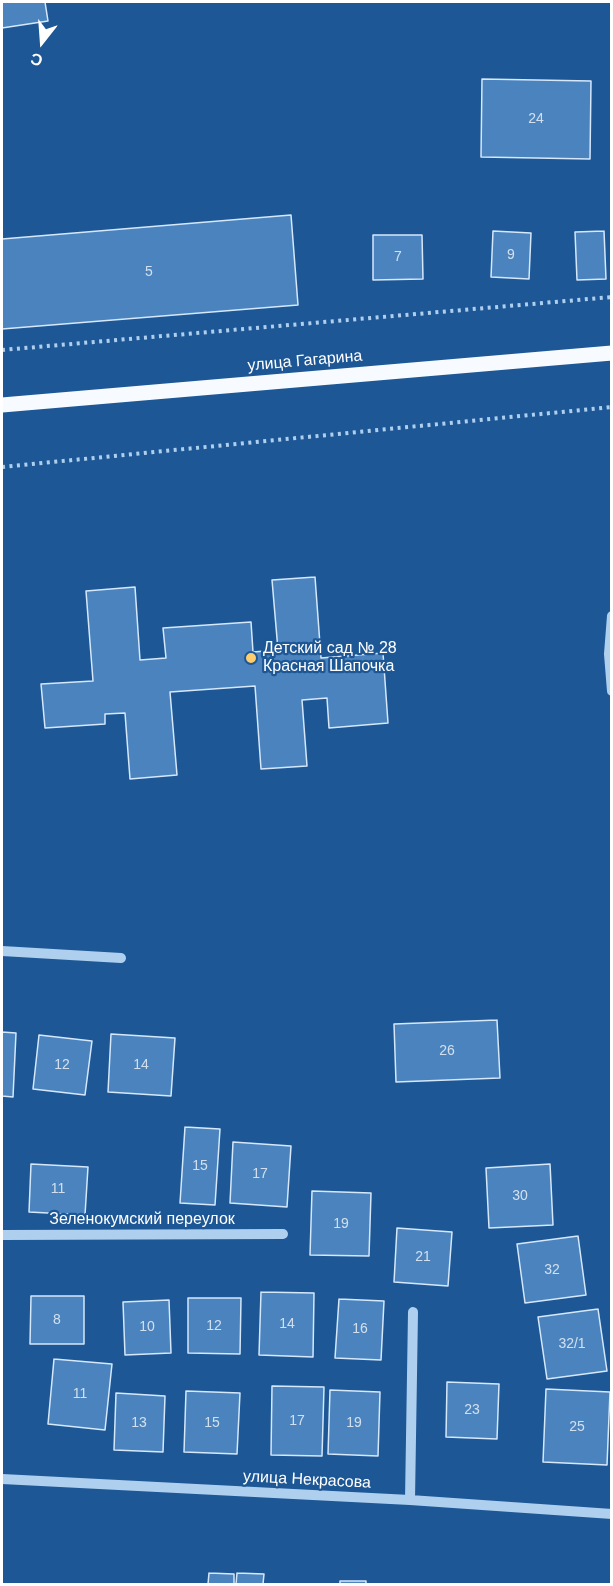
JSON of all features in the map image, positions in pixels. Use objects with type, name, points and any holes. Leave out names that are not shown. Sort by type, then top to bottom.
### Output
[{"type":"main road","name":"улица Гагарина","points":[[2,405],[612,353]]},
{"type":"street","points":[[612,616],[609,654],[612,691]]},
{"type":"street","points":[[2,951],[121,958]]},
{"type":"street","name":"Зеленокумский переулок","points":[[2,1235],[283,1234]]},
{"type":"street","points":[[410,1500],[412,1312]]},
{"type":"street","name":"улица Некрасова","points":[[2,1479],[410,1500],[612,1514]]},
{"type":"path","points":[[2,350],[612,297]]},
{"type":"path","points":[[2,467],[612,407]]},
{"type":"building","points":[[2,2],[45,2],[48,21],[2,28]]},
{"type":"building","points":[[482,79],[591,81],[590,159],[481,157]]},
{"type":"building","points":[[291,215],[298,305],[2,329],[2,239]]},
{"type":"building","points":[[493,231],[531,233],[529,279],[491,277]]},
{"type":"building","points":[[604,231],[606,279],[577,280],[575,232]]},
{"type":"building","points":[[373,235],[422,235],[423,279],[373,280]]},
{"type":"building","points":[[315,577],[321,658],[383,653],[388,723],[329,728],[327,698],[302,700],[307,766],[261,769],[255,686],[170,692],[177,775],[130,779],[125,713],[105,714],[105,724],[45,728],[41,684],[93,681],[86,591],[135,587],[140,660],[166,658],[163,628],[251,622],[253,652],[278,650],[272,580]]},
{"type":"building","points":[[497,1020],[500,1078],[396,1082],[394,1024]]},
{"type":"building","points":[[2,1032],[16,1033],[13,1097],[2,1096]]},
{"type":"building","points":[[111,1034],[175,1038],[171,1096],[108,1092]]},
{"type":"building","points":[[39,1035],[92,1041],[85,1095],[33,1089]]},
{"type":"building","points":[[185,1127],[220,1129],[215,1205],[180,1203]]},
{"type":"building","points":[[233,1142],[291,1146],[287,1207],[230,1203]]},
{"type":"building","points":[[31,1164],[88,1167],[85,1215],[29,1212]]},
{"type":"building","points":[[550,1164],[553,1225],[489,1228],[486,1168]]},
{"type":"building","points":[[312,1191],[371,1193],[369,1256],[310,1255]]},
{"type":"building","points":[[397,1228],[452,1232],[448,1286],[394,1282]]},
{"type":"building","points":[[578,1236],[586,1295],[525,1303],[517,1244]]},
{"type":"building","points":[[261,1292],[314,1293],[313,1357],[259,1355]]},
{"type":"building","points":[[31,1296],[84,1296],[84,1344],[30,1344]]},
{"type":"building","points":[[188,1298],[241,1298],[240,1354],[188,1353]]},
{"type":"building","points":[[339,1299],[384,1301],[381,1360],[335,1358]]},
{"type":"building","points":[[169,1300],[171,1353],[125,1355],[123,1302]]},
{"type":"building","points":[[598,1309],[607,1371],[547,1379],[538,1317]]},
{"type":"building","points":[[54,1359],[112,1364],[105,1430],[48,1424]]},
{"type":"building","points":[[447,1382],[499,1384],[497,1439],[446,1437]]},
{"type":"building","points":[[272,1386],[324,1387],[322,1456],[271,1455]]},
{"type":"building","points":[[546,1389],[610,1392],[607,1465],[543,1462]]},
{"type":"building","points":[[330,1390],[380,1392],[378,1456],[328,1454]]},
{"type":"building","points":[[186,1391],[240,1393],[237,1454],[184,1452]]},
{"type":"building","points":[[116,1393],[165,1396],[163,1452],[114,1450]]},
{"type":"building","points":[[209,1573],[234,1574],[234,1584],[208,1584]]},
{"type":"building","points":[[237,1573],[264,1574],[263,1584],[236,1584]]},
{"type":"building","points":[[340,1581],[366,1581],[366,1584],[340,1584]]},
{"type":"place","name":"Детский сад № 28 Красная Шапочка","points":[[251,658]]}]
